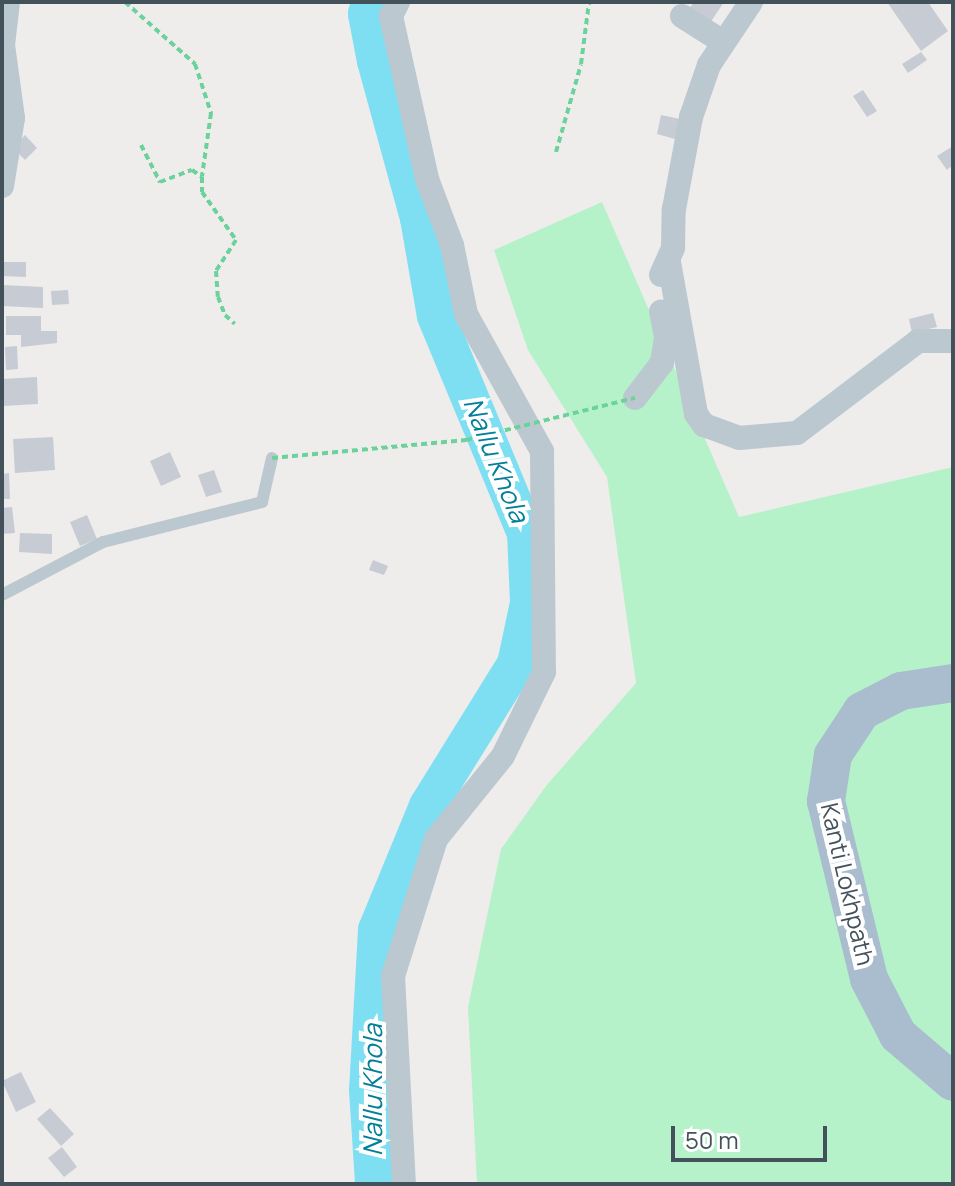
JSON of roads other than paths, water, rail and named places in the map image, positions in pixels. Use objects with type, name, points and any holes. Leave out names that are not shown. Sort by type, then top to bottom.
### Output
[{"type":"main road","name":"Kanti Lokhpath","points":[[953,683],[901,691],[862,711],[833,755],[826,801],[869,979],[898,1035],[953,1082]]},
{"type":"street","points":[[2,186],[13,118],[3,45],[8,2]]},
{"type":"street","points":[[398,2],[391,16],[427,179],[452,245],[466,314],[542,451],[544,672],[503,756],[436,839],[393,976],[404,1184]]},
{"type":"street","points":[[635,398],[662,363],[666,337],[658,294],[669,262],[691,117],[723,42],[751,2]]},
{"type":"street","points":[[682,16],[723,42]]},
{"type":"street","points":[[669,262],[696,414],[704,425],[739,438],[797,433],[918,341],[953,341]]},
{"type":"lane","points":[[2,595],[103,542],[262,502],[272,458]]},
{"type":"waterway","name":"Nallu Khola","points":[[370,2],[367,14],[376,61],[419,218],[436,316],[526,533],[529,603],[516,664],[428,806],[377,930],[368,1090],[374,1184]]}]
